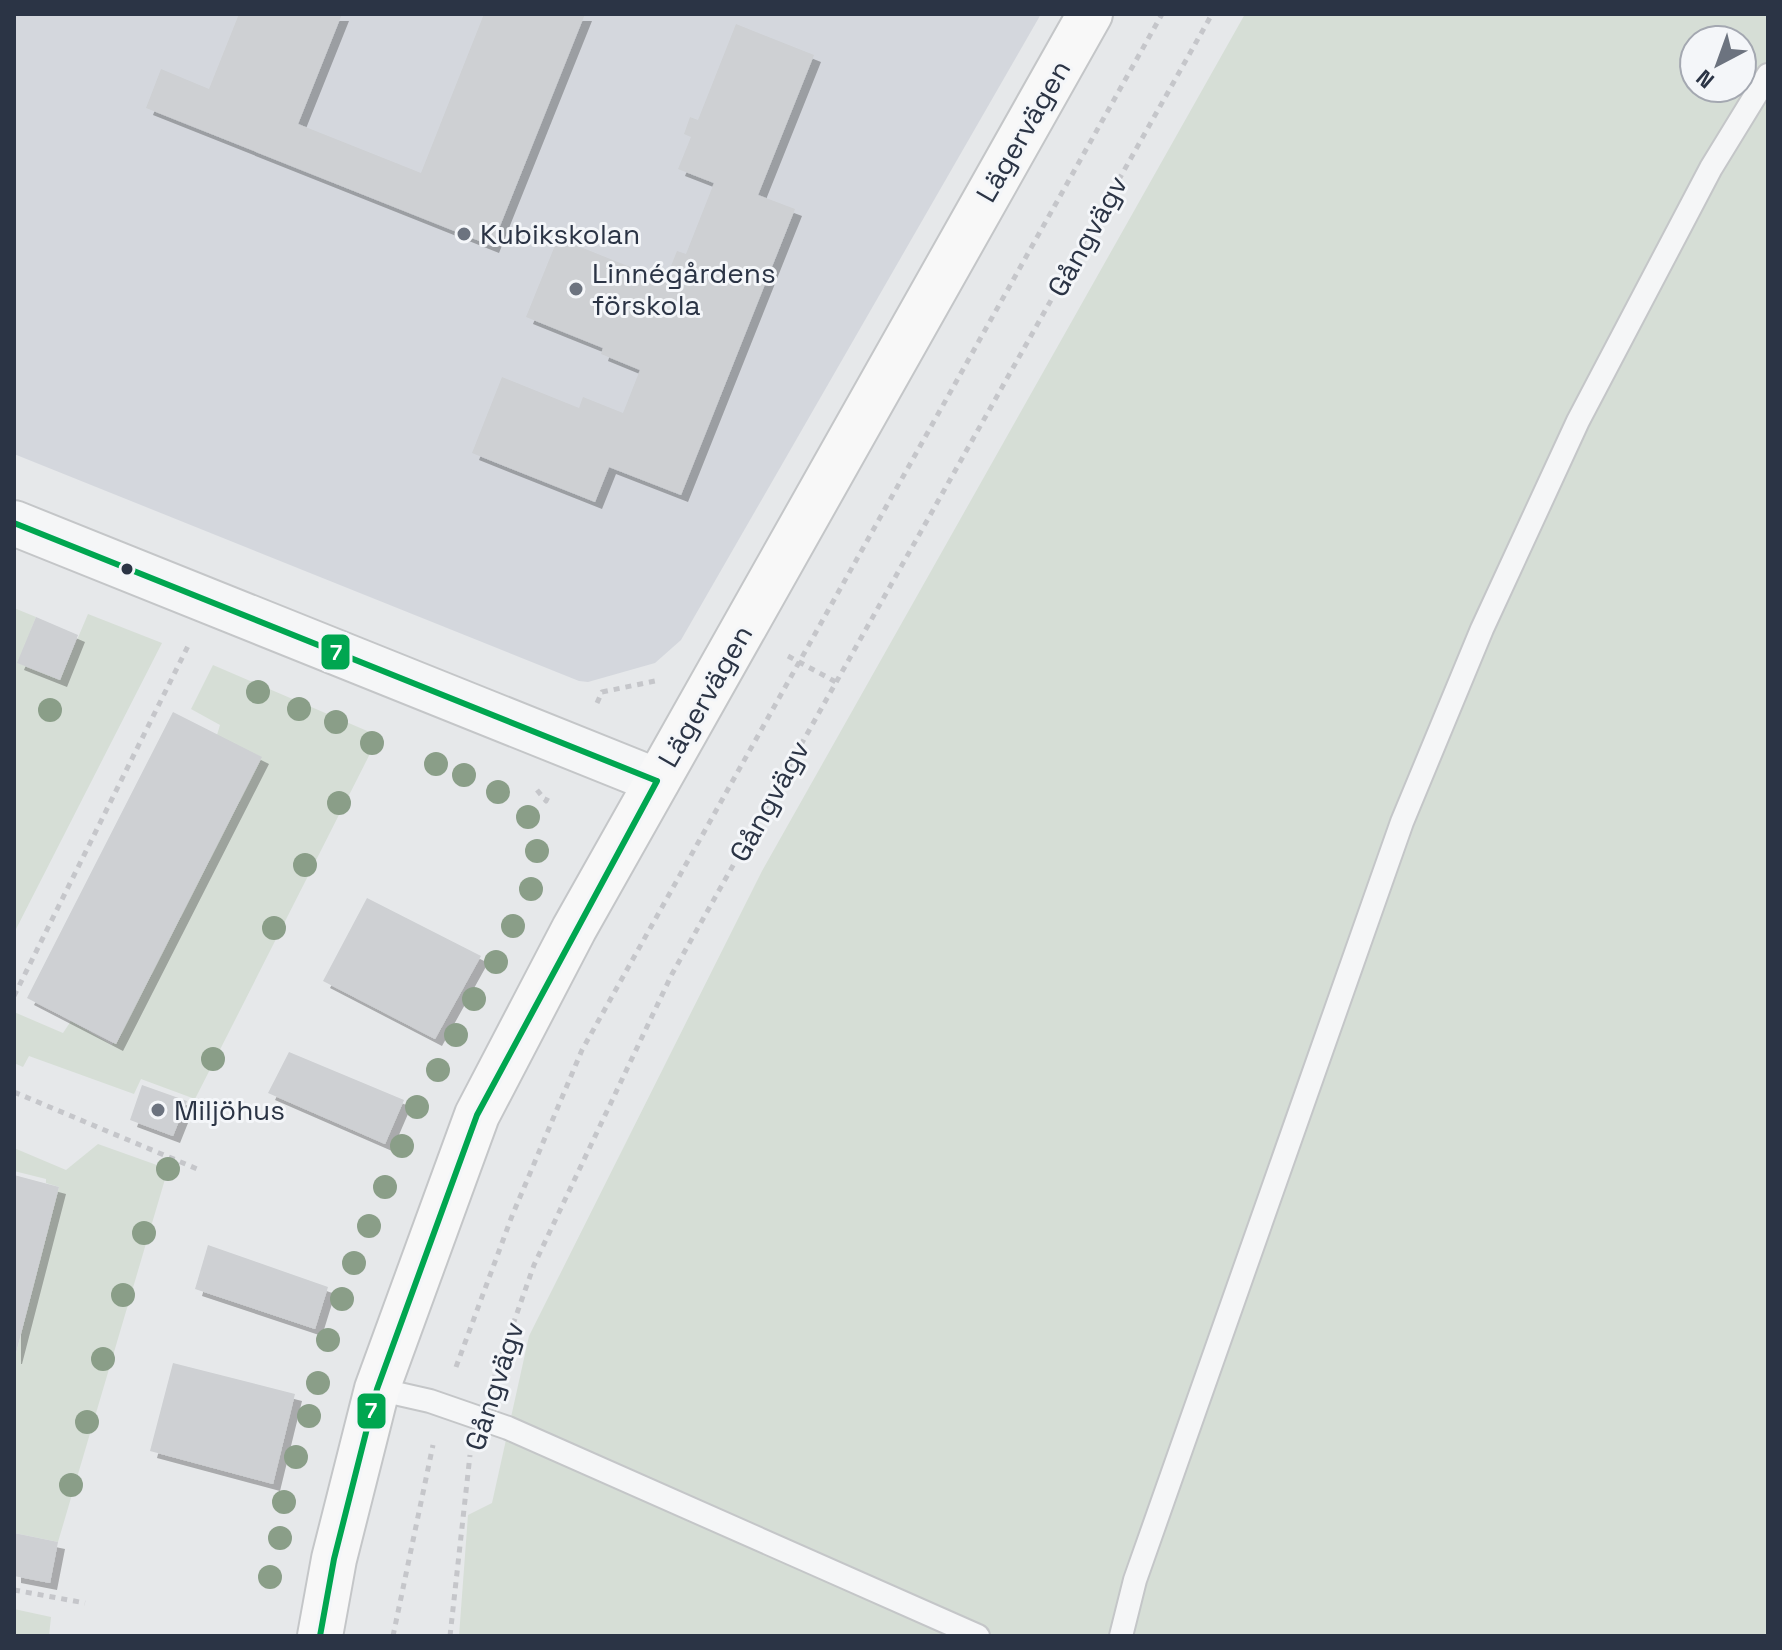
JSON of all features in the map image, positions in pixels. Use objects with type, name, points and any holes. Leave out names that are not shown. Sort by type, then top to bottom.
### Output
[{"type":"street","name":"Lägervägen","points":[[320,1636],[334,1559],[377,1389],[477,1115],[657,781],[1090,14]]},
{"type":"street","points":[[14,523],[657,781]]},
{"type":"lane","points":[[1121,1636],[1135,1580],[1402,822],[1578,421],[1711,168],[1768,75]]},
{"type":"lane","points":[[377,1389],[480,1417],[978,1636]]},
{"type":"path","points":[[393,1636],[410,1540],[444,1405],[512,1216],[582,1050],[1162,14]]},
{"type":"path","name":"Gångvägv","points":[[450,1636],[471,1443],[534,1265],[672,974],[1212,14]]},
{"type":"path","points":[[14,996],[189,644]]},
{"type":"path","points":[[14,1092],[202,1171]]},
{"type":"path","points":[[14,1590],[85,1603]]},
{"type":"shaded area","name":"Kubikskolan","points":[[14,14],[1041,14],[681,640],[655,663],[588,682],[14,454]]},
{"type":"shaded area","points":[[1245,14],[1768,14],[1768,1636],[459,1636],[468,1515],[492,1503],[529,1336],[762,871]]},
{"type":"shaded area","points":[[14,608],[36,617],[18,663],[60,680],[88,614],[162,643],[14,933]]},
{"type":"shaded area","points":[[213,665],[379,736],[195,1099],[141,1079],[134,1094],[29,1056],[23,1067],[14,1063],[14,1012],[63,1033],[71,1021],[112,1045],[255,769],[217,735],[220,725],[191,709]]},
{"type":"shaded area","points":[[98,1144],[168,1169],[58,1542],[14,1533],[14,1361],[59,1187],[46,1183],[46,1179],[14,1171],[14,1148],[66,1170]]},
{"type":"shaded area","points":[[14,1609],[51,1617],[49,1636],[14,1636]]},
{"type":"building","points":[[239,14],[342,14],[298,124],[421,173],[484,14],[585,14],[492,246],[146,108],[161,69],[209,89]]},
{"type":"building","points":[[736,24],[814,55],[758,195],[795,209],[681,495],[609,467],[595,502],[472,453],[502,377],[579,408],[583,397],[623,413],[640,370],[601,354],[603,348],[526,317],[558,238],[665,281],[677,251],[686,254],[714,183],[678,169],[691,137],[684,134],[690,117],[698,120]]},
{"type":"building","points":[[36,617],[78,635],[60,680],[17,663]]},
{"type":"building","points":[[173,712],[262,757],[116,1044],[27,998]]},
{"type":"building","points":[[367,898],[481,956],[435,1039],[323,981]]},
{"type":"building","points":[[289,1052],[404,1100],[385,1144],[268,1093]]},
{"type":"building","name":"Miljöhus","points":[[142,1085],[187,1101],[173,1136],[130,1120]]},
{"type":"building","points":[[14,1175],[59,1187],[15,1357],[14,1357]]},
{"type":"building","points":[[208,1245],[328,1287],[315,1329],[195,1289]]},
{"type":"building","points":[[173,1363],[295,1394],[273,1484],[150,1451]]},
{"type":"building","points":[[14,1533],[58,1542],[50,1583],[14,1576]]},
{"type":"transit line","name":"7","points":[[14,523],[657,781]]},
{"type":"transit line","name":"7","points":[[320,1636],[334,1559],[377,1389],[477,1115],[657,781]]},
{"type":"place","name":"Kubikskolan","points":[[464,234]]},
{"type":"place","name":"Linnégårdens förskola","points":[[576,289]]},
{"type":"place","name":"Miljöhus","points":[[158,1110]]}]
